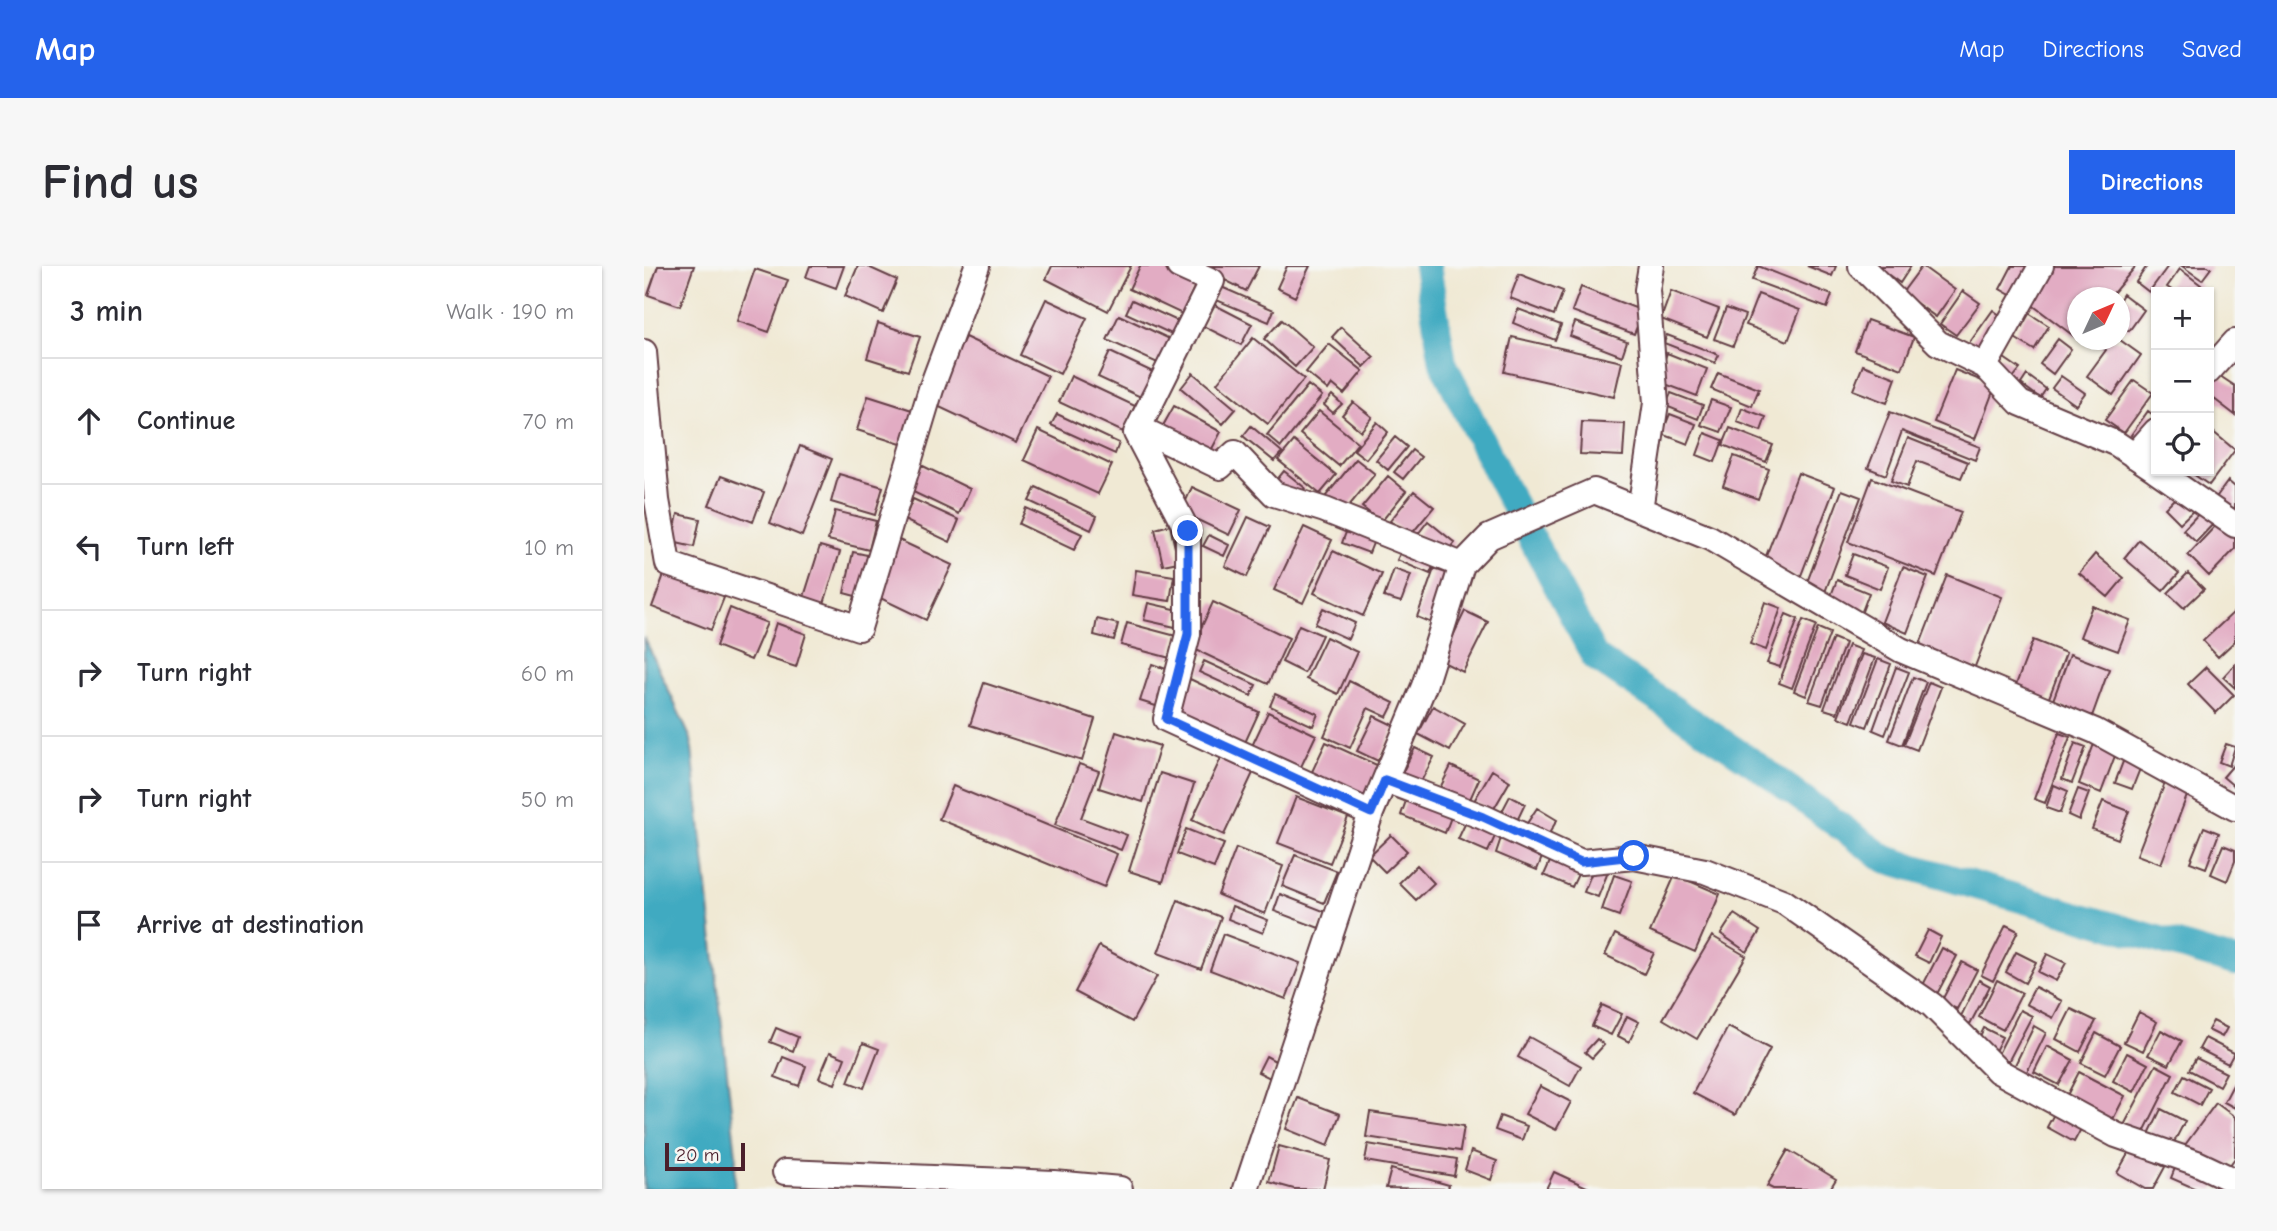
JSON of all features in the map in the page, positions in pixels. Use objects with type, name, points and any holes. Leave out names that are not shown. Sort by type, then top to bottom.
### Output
[{"type":"street","points":[[644,352],[657,500],[668,564],[859,628],[931,388],[977,266]]},
{"type":"street","points":[[1179,266],[1212,281],[1136,433],[1188,531],[1188,634],[1166,719],[1371,813]]},
{"type":"street","points":[[1640,510],[1656,403],[1647,290],[1651,266]]},
{"type":"street","points":[[1861,266],[1938,343],[1985,366],[2020,403],[2117,444],[2151,466]]},
{"type":"street","points":[[1985,366],[2041,266]]},
{"type":"street","points":[[2214,365],[2235,342]]},
{"type":"street","points":[[1139,428],[1220,467],[1235,453],[1274,494],[1338,515],[1462,565]]},
{"type":"street","points":[[2134,456],[2151,437]]},
{"type":"street","points":[[2166,476],[2235,525]]},
{"type":"street","points":[[1247,1189],[1371,813],[1424,686],[1462,565],[1489,537],[1594,491],[1710,538],[1901,650],[2095,732],[2235,808]]},
{"type":"street","points":[[1385,780],[1483,817],[1581,862],[1634,856],[1705,871],[1784,902],[1932,1006],[1998,1071],[2116,1135],[2197,1163],[2235,1181]]},
{"type":"street","points":[[785,1172],[1054,1183],[1120,1189]]},
{"type":"water","points":[[644,637],[691,739],[736,1155],[734,1189],[644,1189]]},
{"type":"building","points":[[658,266],[694,266],[680,306],[648,295]]},
{"type":"building","points":[[810,266],[844,266],[836,288],[806,277]]},
{"type":"building","points":[[858,266],[866,266],[897,280],[883,313],[845,296]]},
{"type":"building","points":[[1052,266],[1131,266],[1108,311],[1046,279]]},
{"type":"building","points":[[1140,266],[1164,266],[1197,281],[1182,314],[1129,289]]},
{"type":"building","points":[[1198,266],[1259,266],[1246,291]]},
{"type":"building","points":[[1287,266],[1310,266],[1295,297],[1277,288]]},
{"type":"building","points":[[1758,266],[1832,295],[1827,308],[1752,280]]},
{"type":"building","points":[[1807,266],[1836,266],[1832,276]]},
{"type":"building","points":[[1876,266],[1911,266],[1900,283]]},
{"type":"building","points":[[1922,266],[1955,290],[1936,317],[1902,293]]},
{"type":"building","points":[[2012,266],[2031,266],[2014,297],[2000,289]]},
{"type":"building","points":[[2049,266],[2136,266],[2118,287],[2067,287],[2067,331],[2027,301]]},
{"type":"building","points":[[2147,266],[2168,266],[2149,292],[2136,282]]},
{"type":"building","points":[[2182,266],[2208,266],[2211,268],[2202,280]]},
{"type":"building","points":[[755,269],[788,280],[769,332],[737,321]]},
{"type":"building","points":[[2180,269],[2201,285],[2200,287],[2167,287]]},
{"type":"building","points":[[1519,274],[1563,291],[1554,315],[1510,298]]},
{"type":"building","points":[[1219,286],[1274,310],[1269,322],[1214,299]]},
{"type":"building","points":[[1581,287],[1643,311],[1634,334],[1572,311]]},
{"type":"building","points":[[1671,291],[1719,309],[1707,337],[1661,319]]},
{"type":"building","points":[[1963,291],[1980,303],[1956,335],[1940,324]]},
{"type":"building","points":[[1758,294],[1800,310],[1788,341],[1746,325]]},
{"type":"building","points":[[1046,299],[1087,318],[1060,374],[1020,355]]},
{"type":"building","points":[[2130,299],[2144,310],[2130,330]]},
{"type":"building","points":[[1132,300],[1182,323],[1176,336],[1126,313]]},
{"type":"building","points":[[1213,304],[1252,324],[1241,345],[1203,326]]},
{"type":"building","points":[[1726,308],[1745,315],[1733,346],[1714,339]]},
{"type":"building","points":[[1518,309],[1561,325],[1555,340],[1513,323]]},
{"type":"building","points":[[1993,310],[2009,322],[1984,357],[1968,345]]},
{"type":"building","points":[[2027,312],[2049,326],[2034,350],[2013,337]]},
{"type":"building","points":[[1119,315],[1174,341],[1162,365],[1107,340]]},
{"type":"building","points":[[1282,320],[1313,347],[1295,367],[1264,339]]},
{"type":"building","points":[[1867,320],[1914,337],[1902,369],[1855,351]]},
{"type":"building","points":[[1575,322],[1627,341],[1622,356],[1570,336]]},
{"type":"building","points":[[878,323],[920,337],[908,371],[867,358]]},
{"type":"building","points":[[1341,327],[1374,357],[1364,367],[1332,337]]},
{"type":"building","points":[[1667,335],[1719,355],[1715,363],[1664,343]]},
{"type":"building","points":[[965,337],[1048,376],[1016,443],[933,404]]},
{"type":"building","points":[[1512,337],[1622,362],[1614,397],[1504,372]]},
{"type":"building","points":[[1253,338],[1304,379],[1268,424],[1217,383]]},
{"type":"building","points":[[2058,339],[2067,346],[2067,350],[2070,350],[2053,374],[2040,364]]},
{"type":"building","points":[[1329,344],[1363,371],[1344,394],[1332,384],[1328,390],[1306,372]]},
{"type":"building","points":[[2130,347],[2141,355],[2113,395],[2087,376],[2106,350],[2130,350]]},
{"type":"building","points":[[1110,352],[1157,374],[1145,399],[1098,377]]},
{"type":"building","points":[[1667,353],[1707,369],[1697,396],[1657,381]]},
{"type":"building","points":[[2001,356],[2020,369],[2012,379],[1994,366]]},
{"type":"building","points":[[1863,365],[1896,378],[1887,403],[1853,390]]},
{"type":"building","points":[[1955,370],[1995,386],[1975,439],[1934,422]]},
{"type":"building","points":[[1193,373],[1236,409],[1223,424],[1181,388]]},
{"type":"building","points":[[1718,373],[1759,389],[1752,406],[1711,389]]},
{"type":"building","points":[[2217,374],[2235,386],[2235,415],[2214,399],[2214,378]]},
{"type":"building","points":[[2027,375],[2046,389],[2040,398],[2021,384]]},
{"type":"building","points":[[1071,376],[1135,406],[1123,432],[1059,402]]},
{"type":"building","points":[[2061,376],[2085,393],[2076,405],[2052,388]]},
{"type":"building","points":[[2134,380],[2151,392],[2151,396],[2124,433],[2105,420]]},
{"type":"building","points":[[1308,385],[1322,396],[1281,447],[1267,435]]},
{"type":"building","points":[[1671,393],[1703,405],[1698,419],[1666,406]]},
{"type":"building","points":[[1332,395],[1342,404],[1333,413],[1324,405]]},
{"type":"building","points":[[868,396],[915,411],[904,445],[857,430]]},
{"type":"building","points":[[1711,400],[1731,407],[1721,432],[1701,425]]},
{"type":"building","points":[[1353,402],[1372,417],[1361,431],[1342,415]]},
{"type":"building","points":[[1174,406],[1221,432],[1207,458],[1160,431]]},
{"type":"building","points":[[1742,408],[1766,417],[1761,431],[1737,422]]},
{"type":"building","points":[[1319,411],[1358,443],[1339,466],[1300,434]]},
{"type":"building","points":[[2148,411],[2151,413],[2151,432],[2143,444],[2131,435]]},
{"type":"building","points":[[1890,412],[1980,447],[1975,460],[1902,431],[1886,475],[1868,468]]},
{"type":"building","points":[[1057,414],[1119,443],[1115,454],[1051,425]]},
{"type":"building","points":[[1670,414],[1696,424],[1688,444],[1662,434]]},
{"type":"building","points":[[1377,422],[1388,432],[1366,459],[1354,450]]},
{"type":"building","points":[[1582,422],[1625,424],[1623,456],[1580,454]]},
{"type":"building","points":[[1251,426],[1282,452],[1274,461],[1243,436]]},
{"type":"building","points":[[1730,428],[1773,445],[1766,462],[1723,445]]},
{"type":"building","points":[[1038,430],[1112,465],[1098,494],[1024,460]]},
{"type":"building","points":[[1705,433],[1723,440],[1715,462],[1697,455]]},
{"type":"building","points":[[2214,433],[2235,450],[2209,485],[2196,476],[2214,476]]},
{"type":"building","points":[[1395,437],[1407,447],[1388,470],[1376,460]]},
{"type":"building","points":[[1908,438],[1968,462],[1961,478],[1917,461],[1907,487],[1891,481]]},
{"type":"building","points":[[1294,441],[1336,475],[1320,494],[1278,460]]},
{"type":"building","points":[[800,446],[832,459],[802,536],[770,523]]},
{"type":"building","points":[[1412,450],[1421,457],[1403,479],[1394,472]]},
{"type":"building","points":[[1734,456],[1769,469],[1758,499],[1723,486]]},
{"type":"building","points":[[1356,459],[1375,474],[1344,512],[1325,497]]},
{"type":"building","points":[[921,465],[970,489],[959,514],[909,490]]},
{"type":"building","points":[[1284,471],[1305,488],[1296,499],[1275,482]]},
{"type":"building","points":[[1798,473],[1835,487],[1800,578],[1763,564]]},
{"type":"building","points":[[839,474],[883,487],[875,515],[831,502]]},
{"type":"building","points":[[721,476],[764,492],[753,522],[709,505]]},
{"type":"building","points":[[1388,476],[1406,491],[1381,522],[1362,507]]},
{"type":"building","points":[[1872,478],[1961,512],[1936,576],[1848,542]]},
{"type":"building","points":[[2228,481],[2235,487],[2235,507],[2229,515],[2212,503]]},
{"type":"building","points":[[1036,487],[1097,516],[1091,530],[1029,501]]},
{"type":"building","points":[[1192,487],[1241,510],[1229,535],[1181,512]]},
{"type":"building","points":[[1842,490],[1861,497],[1825,592],[1806,585]]},
{"type":"building","points":[[1414,491],[1434,507],[1409,537],[1390,521]]},
{"type":"building","points":[[2181,492],[2197,507],[2180,523],[2165,508]]},
{"type":"building","points":[[913,499],[959,520],[950,542],[904,520]]},
{"type":"building","points":[[1026,508],[1082,534],[1074,550],[1019,524]]},
{"type":"building","points":[[2203,509],[2216,521],[2196,542],[2183,530]]},
{"type":"building","points":[[835,511],[876,521],[869,550],[828,540]]},
{"type":"building","points":[[678,514],[700,519],[694,547],[672,542]]},
{"type":"building","points":[[1248,517],[1270,527],[1247,577],[1225,566]]},
{"type":"building","points":[[1428,521],[1455,543],[1445,555],[1418,534]]},
{"type":"building","points":[[2219,522],[2235,537],[2235,549],[2209,576],[2188,555]]},
{"type":"building","points":[[1170,525],[1178,562],[1163,565],[1155,529]]},
{"type":"building","points":[[1304,527],[1332,540],[1303,603],[1274,590]]},
{"type":"building","points":[[1348,527],[1375,538],[1369,553],[1342,543]]},
{"type":"building","points":[[1209,535],[1229,545],[1224,556],[1203,546]]},
{"type":"building","points":[[899,540],[952,565],[926,620],[874,595]]},
{"type":"building","points":[[2139,540],[2179,573],[2163,591],[2124,558]]},
{"type":"building","points":[[820,546],[840,552],[823,607],[803,600]]},
{"type":"building","points":[[1403,547],[1435,561],[1430,574],[1397,560]]},
{"type":"building","points":[[1333,551],[1382,574],[1363,616],[1314,593]]},
{"type":"building","points":[[853,552],[872,556],[863,598],[844,593]]},
{"type":"building","points":[[1853,554],[1888,567],[1880,589],[1845,575]]},
{"type":"building","points":[[2095,554],[2124,578],[2108,597],[2079,573]]},
{"type":"building","points":[[1903,567],[1928,577],[1907,633],[1882,622]]},
{"type":"building","points":[[1394,569],[1411,575],[1401,602],[1384,597]]},
{"type":"building","points":[[1434,569],[1452,575],[1434,624],[1417,617]]},
{"type":"building","points":[[1136,570],[1174,576],[1170,601],[1132,595]]},
{"type":"building","points":[[665,572],[725,595],[711,630],[652,607]]},
{"type":"building","points":[[2188,573],[2204,589],[2184,608],[2168,593]]},
{"type":"building","points":[[1947,575],[2002,597],[1974,669],[1919,647]]},
{"type":"building","points":[[1837,580],[1869,593],[1859,619],[1827,606]]},
{"type":"building","points":[[1213,602],[1289,638],[1268,684],[1192,648]]},
{"type":"building","points":[[1765,602],[1781,608],[1766,650],[1750,644]]},
{"type":"building","points":[[1148,603],[1179,610],[1175,627],[1144,620]]},
{"type":"building","points":[[2092,606],[2130,620],[2118,651],[2080,637]]},
{"type":"building","points":[[730,608],[767,623],[751,660],[716,646]]},
{"type":"building","points":[[1323,608],[1355,623],[1348,639],[1315,624]]},
{"type":"building","points":[[1465,611],[1488,622],[1463,672],[1441,661]]},
{"type":"building","points":[[2235,611],[2235,641],[2218,657],[2203,641]]},
{"type":"building","points":[[1786,614],[1798,619],[1780,667],[1767,663]]},
{"type":"building","points":[[1097,619],[1118,624],[1114,640],[1094,635]]},
{"type":"building","points":[[1803,620],[1816,625],[1792,688],[1779,683]]},
{"type":"building","points":[[776,623],[806,634],[796,667],[765,657]]},
{"type":"building","points":[[1127,623],[1176,636],[1170,658],[1121,645]]},
{"type":"building","points":[[1299,625],[1322,635],[1304,673],[1282,662]]},
{"type":"building","points":[[1818,628],[1830,633],[1806,696],[1794,691]]},
{"type":"building","points":[[1326,637],[1357,652],[1338,694],[1306,679]]},
{"type":"building","points":[[1833,638],[1845,643],[1822,705],[1809,701]]},
{"type":"building","points":[[2033,640],[2066,653],[2047,703],[2014,690]]},
{"type":"building","points":[[1848,645],[1861,650],[1837,713],[1824,709]]},
{"type":"building","points":[[1862,654],[1875,658],[1851,722],[1838,717]]},
{"type":"building","points":[[2070,654],[2109,669],[2091,719],[2052,703]]},
{"type":"building","points":[[1878,659],[1891,664],[1867,727],[1854,722]]},
{"type":"building","points":[[1204,661],[1256,685],[1251,696],[1199,672]]},
{"type":"building","points":[[1152,664],[1172,671],[1159,707],[1140,701]]},
{"type":"building","points":[[2235,664],[2235,688],[2223,677]]},
{"type":"building","points":[[1896,667],[1909,672],[1885,735],[1873,730]]},
{"type":"building","points":[[2206,667],[2234,695],[2216,713],[2188,684]]},
{"type":"building","points":[[1913,677],[1926,682],[1902,745],[1889,740]]},
{"type":"building","points":[[1190,679],[1259,712],[1243,747],[1174,715]]},
{"type":"building","points":[[1349,681],[1394,703],[1387,717],[1368,708],[1350,748],[1324,736]]},
{"type":"building","points":[[1929,682],[1941,687],[1917,750],[1904,745]]},
{"type":"building","points":[[984,683],[1095,719],[1082,761],[970,725]]},
{"type":"building","points":[[1275,694],[1318,714],[1313,726],[1270,706]]},
{"type":"building","points":[[1433,706],[1465,724],[1450,751],[1418,734]]},
{"type":"building","points":[[1268,712],[1316,735],[1299,771],[1251,748]]},
{"type":"building","points":[[1374,716],[1395,726],[1378,761],[1357,751]]},
{"type":"building","points":[[1116,732],[1160,746],[1143,802],[1099,788]]},
{"type":"building","points":[[2059,733],[2070,737],[2045,803],[2034,799]]},
{"type":"building","points":[[1326,742],[1379,766],[1362,803],[1309,778]]},
{"type":"building","points":[[2075,743],[2086,747],[2072,783],[2062,779]]},
{"type":"building","points":[[2094,744],[2116,753],[2101,793],[2079,784]]},
{"type":"building","points":[[2226,744],[2235,747],[2229,766],[2219,762]]},
{"type":"building","points":[[1415,748],[1434,757],[1419,785],[1401,775]]},
{"type":"building","points":[[1221,758],[1253,773],[1224,835],[1192,820]]},
{"type":"building","points":[[2124,759],[2141,766],[2132,789],[2115,783]]},
{"type":"building","points":[[2235,763],[2235,787],[2223,777]]},
{"type":"building","points":[[1079,764],[1099,771],[1081,818],[1127,835],[1121,850],[1055,825]]},
{"type":"building","points":[[1451,766],[1479,779],[1467,806],[1438,792]]},
{"type":"building","points":[[1492,770],[1510,781],[1492,812],[1474,801]]},
{"type":"building","points":[[1160,773],[1194,784],[1163,882],[1129,871]]},
{"type":"building","points":[[2165,783],[2188,793],[2161,864],[2137,855]]},
{"type":"building","points":[[2054,785],[2068,791],[2060,813],[2046,808]]},
{"type":"building","points":[[953,786],[1117,854],[1104,887],[939,819]]},
{"type":"building","points":[[2078,789],[2089,793],[2079,820],[2068,815]]},
{"type":"building","points":[[1510,796],[1525,804],[1515,825],[1499,817]]},
{"type":"building","points":[[1296,797],[1348,817],[1330,863],[1278,843]]},
{"type":"building","points":[[1407,798],[1451,817],[1445,833],[1401,815]]},
{"type":"building","points":[[2103,801],[2129,811],[2118,839],[2092,829]]},
{"type":"building","points":[[1537,808],[1557,820],[1547,837],[1526,825]]},
{"type":"building","points":[[1466,822],[1496,834],[1488,852],[1458,839]]},
{"type":"building","points":[[2204,827],[2219,833],[2206,868],[2190,862]]},
{"type":"building","points":[[1186,829],[1224,844],[1214,868],[1177,854]]},
{"type":"building","points":[[1391,835],[1407,851],[1385,872],[1369,856]]},
{"type":"building","points":[[1502,835],[1544,852],[1537,870],[1496,853]]},
{"type":"building","points":[[2223,845],[2235,850],[2235,861],[2227,881],[2211,874]]},
{"type":"building","points":[[1236,848],[1283,866],[1265,914],[1218,895]]},
{"type":"building","points":[[1295,855],[1337,871],[1324,903],[1282,886]]},
{"type":"building","points":[[1552,857],[1580,870],[1572,887],[1544,875]]},
{"type":"building","points":[[1417,865],[1434,883],[1416,900],[1399,883]]},
{"type":"building","points":[[1594,867],[1608,872],[1598,897],[1584,892]]},
{"type":"building","points":[[1614,875],[1632,881],[1619,916],[1602,910]]},
{"type":"building","points":[[1675,875],[1720,894],[1695,952],[1650,932]]},
{"type":"building","points":[[1280,894],[1326,912],[1319,928],[1274,911]]},
{"type":"building","points":[[1178,900],[1221,917],[1201,969],[1158,953]]},
{"type":"building","points":[[1232,906],[1268,920],[1263,933],[1228,919]]},
{"type":"building","points":[[1734,914],[1760,931],[1747,952],[1721,934]]},
{"type":"building","points":[[2006,925],[2018,931],[1993,981],[1981,975]]},
{"type":"building","points":[[1928,930],[1941,937],[1929,963],[1915,956]]},
{"type":"building","points":[[1223,934],[1300,963],[1286,999],[1210,970]]},
{"type":"building","points":[[1615,934],[1654,953],[1644,974],[1605,955]]},
{"type":"building","points":[[1712,936],[1746,956],[1697,1039],[1663,1019]]},
{"type":"building","points":[[1099,946],[1157,976],[1132,1022],[1075,992]]},
{"type":"building","points":[[1942,948],[1957,956],[1937,994],[1922,987]]},
{"type":"building","points":[[2016,952],[2036,962],[2025,983],[2006,972]]},
{"type":"building","points":[[2047,954],[2066,963],[2056,981],[2038,972]]},
{"type":"building","points":[[1962,962],[1977,970],[1957,1009],[1941,1002]]},
{"type":"building","points":[[1979,980],[1990,986],[1970,1024],[1960,1018]]},
{"type":"building","points":[[1997,980],[2022,993],[2003,1030],[1979,1017]]},
{"type":"building","points":[[2035,987],[2062,1001],[2053,1018],[2026,1004]]},
{"type":"building","points":[[1602,1005],[1622,1014],[1611,1035],[1592,1026]]},
{"type":"building","points":[[2071,1009],[2096,1021],[2080,1052],[2056,1039]]},
{"type":"building","points":[[2020,1010],[2032,1016],[2008,1062],[1997,1056]]},
{"type":"building","points":[[2139,1012],[2157,1022],[2143,1051],[2124,1042]]},
{"type":"building","points":[[1627,1016],[1639,1022],[1629,1042],[1618,1036]]},
{"type":"building","points":[[2213,1021],[2227,1028],[2222,1037],[2208,1030]]},
{"type":"building","points":[[2034,1026],[2046,1033],[2024,1078],[2012,1071]]},
{"type":"building","points":[[1728,1027],[1770,1049],[1735,1115],[1693,1093]]},
{"type":"building","points":[[776,1028],[798,1037],[793,1051],[770,1042]]},
{"type":"building","points":[[1984,1028],[2002,1037],[1995,1051],[1977,1042]]},
{"type":"building","points":[[2161,1030],[2182,1041],[2169,1065],[2148,1055]]},
{"type":"building","points":[[2096,1033],[2120,1046],[2105,1075],[2081,1063]]},
{"type":"building","points":[[1529,1037],[1581,1066],[1570,1086],[1518,1057]]},
{"type":"building","points":[[2205,1038],[2234,1053],[2228,1064],[2199,1049]]},
{"type":"building","points":[[1597,1039],[1604,1045],[1592,1058],[1585,1052]]},
{"type":"building","points":[[863,1043],[879,1049],[864,1088],[848,1082]]},
{"type":"building","points":[[2047,1046],[2073,1060],[2059,1085],[2034,1072]]},
{"type":"building","points":[[830,1052],[845,1058],[835,1084],[819,1078]]},
{"type":"building","points":[[2127,1053],[2148,1064],[2134,1092],[2113,1081]]},
{"type":"building","points":[[1266,1056],[1277,1062],[1270,1078],[1258,1072]]},
{"type":"building","points":[[783,1057],[806,1066],[799,1086],[775,1077]]},
{"type":"building","points":[[2196,1058],[2226,1073],[2219,1086],[2189,1070]]},
{"type":"building","points":[[2156,1065],[2173,1074],[2141,1138],[2122,1129]]},
{"type":"building","points":[[2079,1072],[2125,1096],[2109,1127],[2063,1103]]},
{"type":"building","points":[[2184,1075],[2209,1088],[2200,1105],[2175,1092]]},
{"type":"building","points":[[2235,1081],[2235,1108],[2224,1102]]},
{"type":"building","points":[[1540,1086],[1571,1102],[1556,1130],[1525,1114]]},
{"type":"building","points":[[1298,1098],[1340,1114],[1328,1146],[1286,1129]]},
{"type":"building","points":[[2216,1103],[2235,1117],[2235,1158],[2224,1173],[2185,1145]]},
{"type":"building","points":[[2161,1109],[2185,1121],[2171,1148],[2148,1136]]},
{"type":"building","points":[[1370,1112],[1464,1126],[1460,1151],[1366,1137]]},
{"type":"building","points":[[2055,1112],[2082,1127],[2074,1142],[2047,1127]]},
{"type":"building","points":[[1500,1116],[1527,1126],[1522,1140],[1495,1130]]},
{"type":"building","points":[[1368,1144],[1457,1159],[1454,1176],[1365,1161]]},
{"type":"building","points":[[1279,1146],[1330,1160],[1323,1189],[1294,1189],[1269,1182]]},
{"type":"building","points":[[2131,1149],[2165,1167],[2153,1189],[2145,1189],[2117,1173]]},
{"type":"building","points":[[1788,1150],[1836,1179],[1830,1189],[1773,1189],[1767,1186]]},
{"type":"building","points":[[1471,1151],[1497,1161],[1491,1180],[1465,1170]]},
{"type":"building","points":[[2177,1163],[2217,1180],[2214,1189],[2196,1189],[2171,1178]]},
{"type":"building","points":[[1391,1169],[1449,1185],[1448,1189],[1386,1188]]},
{"type":"building","points":[[1554,1172],[1591,1189],[1546,1189]]},
{"type":"waterway","points":[[1427,266],[1443,363],[1502,483],[1595,657],[1752,762],[1885,859],[2235,962]]},
{"type":"route","points":[[1188,531],[1188,634],[1166,719],[1371,813],[1385,780],[1483,817],[1581,862],[1634,856]]}]
